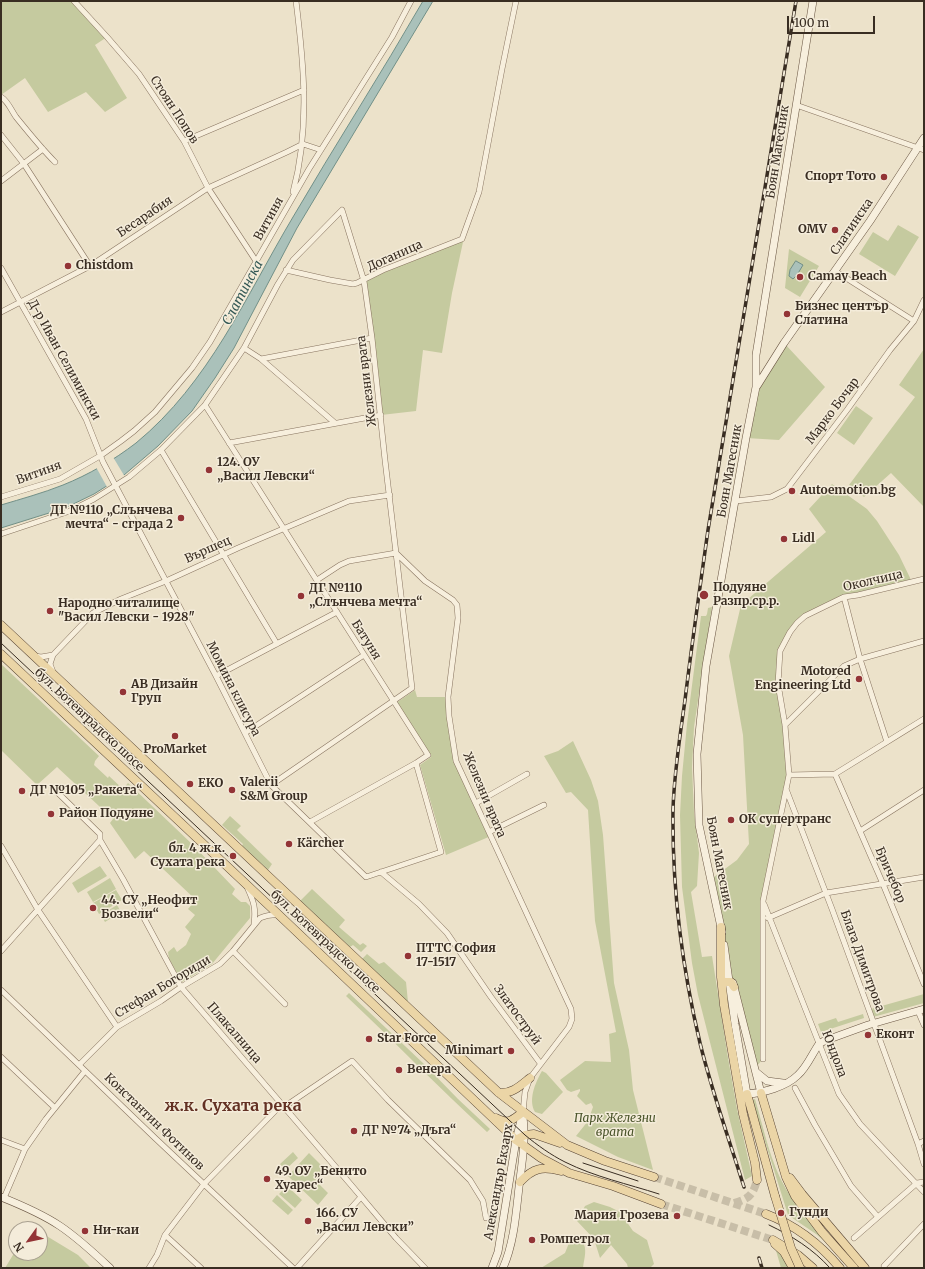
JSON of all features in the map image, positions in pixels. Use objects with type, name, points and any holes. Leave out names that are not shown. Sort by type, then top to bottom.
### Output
[{"type":"main road","name":"бул. Ботевградско шосе","points":[[1,625],[498,1093],[566,1145],[604,1161],[654,1177]]},
{"type":"main road","name":"бул. Ботевградско шосе","points":[[1,654],[524,1147],[569,1173],[613,1186],[661,1204]]},
{"type":"main road","points":[[721,927],[728,984],[724,1004],[737,1085],[755,1163],[757,1180]]},
{"type":"main road","points":[[498,1093],[510,1092],[530,1078]]},
{"type":"main road","points":[[761,1093],[782,1165],[795,1196],[806,1212],[854,1268]]},
{"type":"main road","points":[[747,1094],[775,1196],[791,1248],[800,1268]]},
{"type":"main road","points":[[487,1113],[503,1122],[508,1122],[523,1112]]},
{"type":"main road","points":[[516,1140],[524,1135],[534,1134],[566,1145]]},
{"type":"main road","points":[[782,1165],[802,1194],[865,1268]]},
{"type":"main road","points":[[520,1182],[528,1174],[539,1169],[552,1169],[569,1173]]},
{"type":"main road","points":[[766,1214],[800,1231],[824,1251],[840,1268]]},
{"type":"main road","points":[[793,1268],[784,1252],[774,1242],[798,1255],[813,1268]]},
{"type":"street","name":"Стоян Попов","points":[[74,1],[131,65],[184,141],[208,188],[256,261]]},
{"type":"street","points":[[292,199],[303,144],[304,126],[304,90],[301,39],[296,1]]},
{"type":"street","name":"Витиня","points":[[1,497],[60,479],[100,456],[126,438],[155,412],[192,368],[210,342],[292,199],[392,37],[411,1]]},
{"type":"street","name":"Доганица","points":[[286,270],[352,284],[364,281],[383,270],[462,239],[479,192],[516,1]]},
{"type":"street","name":"Боян Магесник","points":[[747,1094],[728,984],[721,927],[699,825],[697,754],[706,666],[756,387],[756,355],[813,1]]},
{"type":"street","points":[[184,141],[304,90]]},
{"type":"street","points":[[1,97],[5,99],[14,114],[42,149],[55,162]]},
{"type":"street","points":[[796,105],[843,120],[921,149]]},
{"type":"street","points":[[1,135],[24,164],[90,266]]},
{"type":"street","name":"Слатинска","points":[[756,387],[784,343],[921,149],[924,138]]},
{"type":"street","points":[[303,144],[321,150]]},
{"type":"street","name":"Бесарабия","points":[[1,312],[90,266],[208,188],[303,144]]},
{"type":"street","points":[[1,181],[42,149]]},
{"type":"street","name":"Железни врата","points":[[286,270],[301,252],[342,210],[364,281],[372,338],[412,688],[394,701]]},
{"type":"street","name":"Д-р Иван Селимински","points":[[1,268],[86,420],[100,456],[115,484]]},
{"type":"street","points":[[1,534],[70,511],[94,499],[115,484],[129,477],[162,450],[206,405],[244,348],[286,270]]},
{"type":"street","points":[[835,272],[914,321]]},
{"type":"street","name":"Марко Бочар","points":[[736,501],[771,497],[786,489],[847,410],[890,350],[914,321],[924,300]]},
{"type":"street","points":[[261,359],[372,338]]},
{"type":"street","points":[[244,348],[261,359],[335,423]]},
{"type":"street","name":"Батуня","points":[[206,405],[428,755],[416,764]]},
{"type":"street","points":[[229,442],[381,415]]},
{"type":"street","points":[[162,450],[277,644]]},
{"type":"street","name":"Момина клисура","points":[[115,484],[216,676],[271,785],[366,877],[382,872]]},
{"type":"street","name":"Вършец","points":[[53,654],[92,613],[121,599],[166,581],[223,554],[349,501],[390,495]]},
{"type":"street","points":[[317,580],[349,561],[396,552]]},
{"type":"street","name":"Железни врата","points":[[396,552],[425,580],[453,600],[457,606],[458,618],[448,697],[449,716],[456,761],[571,1009],[572,1019],[569,1027],[540,1063]]},
{"type":"street","name":"Околчица","points":[[785,725],[778,684],[780,652],[784,641],[797,623],[805,616],[844,598],[924,579]]},
{"type":"street","points":[[844,598],[860,658],[887,742]]},
{"type":"street","points":[[216,676],[337,612]]},
{"type":"street","points":[[764,1059],[763,901],[789,775],[785,725],[844,666],[860,658],[924,641]]},
{"type":"street","points":[[34,656],[41,657],[53,654]]},
{"type":"street","points":[[53,654],[50,664],[54,675]]},
{"type":"street","points":[[245,733],[364,655]]},
{"type":"street","points":[[271,785],[394,701]]},
{"type":"street","points":[[789,775],[835,774],[924,719]]},
{"type":"street","points":[[310,822],[416,764],[441,852],[382,872]]},
{"type":"street","points":[[476,803],[527,774]]},
{"type":"street","name":"Бричебор","points":[[835,774],[883,884],[924,984]]},
{"type":"street","name":"Блага Димитрова","points":[[786,789],[874,1023],[924,1164]]},
{"type":"street","points":[[860,831],[924,790]]},
{"type":"street","name":"Плакалница","points":[[58,793],[100,834],[100,840],[123,879],[181,987],[396,1238],[425,1268]]},
{"type":"street","points":[[489,832],[544,805]]},
{"type":"street","points":[[1,951],[100,840]]},
{"type":"street","points":[[1,846],[38,910],[117,1027]]},
{"type":"street","name":"Златоструй","points":[[382,872],[419,904],[447,933],[491,997],[540,1063]]},
{"type":"street","points":[[763,920],[826,893],[924,877]]},
{"type":"street","points":[[245,883],[255,906],[256,914],[254,924]]},
{"type":"street","name":"Юндола","points":[[763,901],[838,1094],[860,1124],[924,1192]]},
{"type":"street","name":"Стефан Богориди","points":[[79,1065],[117,1027],[161,1002],[181,987],[220,964],[233,951],[260,918],[266,915],[279,915]]},
{"type":"street","points":[[233,951],[285,1004]]},
{"type":"street","name":"Боян Магесник","points":[[728,984],[756,1072],[761,1093]]},
{"type":"street","name":"Константин Фотинов","points":[[1,990],[293,1268]]},
{"type":"street","points":[[747,1094],[761,1093],[785,1083],[798,1075],[819,1044],[829,1039],[874,1023],[921,1010],[924,1025]]},
{"type":"street","points":[[1,1058],[55,1108]]},
{"type":"street","points":[[149,1268],[157,1255],[165,1235],[204,1184],[278,1108],[284,1107],[352,1061],[388,1100],[470,1180],[483,1201],[486,1218]]},
{"type":"street","points":[[523,1112],[525,1092],[530,1078],[540,1063]]},
{"type":"street","points":[[85,1071],[55,1108],[25,1149],[2,1198],[59,1225],[86,1246],[110,1268]]},
{"type":"street","points":[[756,1072],[767,1081],[773,1083],[785,1083]]},
{"type":"street","points":[[795,1088],[851,1186],[878,1218]]},
{"type":"street","name":"Александър Екзарх","points":[[503,1268],[512,1241],[520,1182],[524,1147],[523,1112]]},
{"type":"street","name":"Александър Екзарх","points":[[492,1268],[498,1252],[516,1140],[523,1112]]},
{"type":"street","points":[[1,1140],[25,1149]]},
{"type":"street","points":[[918,1144],[924,1142]]},
{"type":"street","points":[[854,1238],[917,1184],[924,1182]]},
{"type":"street","points":[[297,1268],[361,1197]]},
{"type":"street","points":[[884,1266],[924,1224]]},
{"type":"street","points":[[165,1235],[201,1268]]},
{"type":"green space","points":[[1,1],[74,1],[107,37],[95,45],[127,98],[105,112],[86,92],[48,112],[25,78],[1,95]]},
{"type":"green space","points":[[898,225],[919,237],[895,276],[859,254],[873,232],[888,241]]},
{"type":"green space","points":[[462,239],[463,242],[452,293],[442,353],[423,350],[416,411],[381,415],[364,281]]},
{"type":"green space","name":"Camay Beach","points":[[789,249],[819,266],[800,297],[785,288]]},
{"type":"green space","points":[[784,343],[825,387],[779,440],[746,438],[756,387]]},
{"type":"green space","points":[[924,349],[924,507],[891,473],[864,497],[849,485],[915,397],[899,385]]},
{"type":"green space","points":[[856,406],[873,418],[854,445],[837,433]]},
{"type":"green space","points":[[832,484],[867,509],[877,521],[899,555],[912,582],[844,597],[805,616],[785,641],[779,664],[789,775],[763,901],[763,1059],[755,1068],[724,945],[710,880],[737,860],[749,844],[743,735],[729,656],[741,605],[826,532],[809,509]]},
{"type":"green space","points":[[712,607],[694,727],[692,767],[694,813],[699,853],[697,886],[691,892],[702,957],[712,956],[737,1109],[752,1176],[745,1180],[698,995],[692,963],[682,887],[680,815],[687,724],[701,616],[706,616],[708,608]]},
{"type":"green space","points":[[1,664],[99,756],[94,765],[123,789],[128,783],[192,844],[235,889],[232,894],[241,902],[246,902],[250,906],[250,918],[212,964],[182,982],[169,959],[168,952],[174,947],[177,952],[186,945],[191,934],[185,927],[195,915],[188,909],[196,900],[144,851],[135,859],[110,823],[113,819],[57,767],[37,785],[1,750]]},
{"type":"green space","points":[[415,690],[417,697],[448,697],[456,761],[491,836],[446,855],[420,765],[431,757],[396,703]]},
{"type":"green space","name":"Парк Железни врата","points":[[573,741],[591,780],[598,801],[603,835],[614,983],[629,1050],[633,1090],[653,1170],[618,1157],[576,1136],[588,1121],[593,1107],[591,1103],[586,1105],[577,1096],[580,1089],[571,1092],[567,1090],[560,1080],[585,1061],[611,1062],[609,1034],[616,1032],[595,921],[588,810],[571,792],[566,793],[544,756],[558,751]]},
{"type":"green space","points":[[230,816],[241,826],[237,830],[272,864],[268,870],[222,825]]},
{"type":"green space","points":[[100,866],[107,876],[78,893],[72,883]]},
{"type":"green space","points":[[110,878],[116,889],[93,902],[87,892]]},
{"type":"green space","points":[[312,889],[345,920],[339,927],[360,945],[363,943],[367,946],[361,952],[353,945],[350,947],[300,901]]},
{"type":"green space","points":[[116,890],[122,900],[99,914],[93,903]]},
{"type":"green space","points":[[117,905],[121,912],[105,922],[101,915]]},
{"type":"green space","points":[[367,954],[379,964],[384,962],[406,982],[408,1002],[362,959]]},
{"type":"green space","points":[[349,993],[490,1129],[487,1132],[451,1099],[346,996]]},
{"type":"green space","points":[[924,994],[924,1003],[873,1017],[871,1009]]},
{"type":"green space","points":[[863,1014],[864,1018],[821,1032],[818,1024],[836,1018],[838,1022]]},
{"type":"green space","points":[[542,1071],[546,1073],[563,1092],[542,1114],[535,1112],[532,1097]]},
{"type":"green space","points":[[755,1099],[768,1145],[780,1179],[796,1204],[828,1244],[788,1215],[752,1100]]},
{"type":"green space","points":[[293,1152],[298,1158],[285,1170],[280,1164]]},
{"type":"green space","points":[[309,1153],[326,1170],[315,1180],[328,1193],[318,1205],[288,1176]]},
{"type":"green space","points":[[287,1186],[302,1200],[295,1208],[279,1194]]},
{"type":"green space","points":[[277,1195],[293,1210],[288,1215],[272,1201]]},
{"type":"green space","points":[[594,1202],[620,1212],[633,1231],[647,1240],[654,1264],[650,1268],[628,1268],[627,1264],[611,1245],[600,1258],[594,1239],[577,1221],[585,1206]]},
{"type":"green space","points":[[48,1237],[78,1255],[91,1268],[5,1268],[9,1261],[48,1261]]},
{"type":"green space","points":[[582,1241],[585,1247],[583,1268],[541,1268],[565,1253],[569,1243]]},
{"type":"green space","points":[[775,1247],[783,1254],[791,1268],[781,1268]]},
{"type":"water","points":[[423,1],[433,1],[297,228],[234,348],[192,411],[158,446],[124,475],[94,494],[65,508],[1,528],[1,505],[63,485],[82,477],[110,461],[136,443],[162,419],[185,393],[224,337],[309,190]]},
{"type":"water","points":[[796,261],[803,265],[793,279],[789,276],[790,270]]},
{"type":"pier","points":[[113,457],[125,477],[107,487],[96,467]]},
{"type":"tunnel","points":[[654,1177],[766,1214]]},
{"type":"tunnel","points":[[734,1203],[750,1196],[757,1180]]},
{"type":"tunnel","points":[[661,1204],[773,1240]]},
{"type":"tram line","points":[[1,643],[525,1135],[549,1153],[576,1167],[659,1194]]},
{"type":"tram line","points":[[583,1163],[638,1181]]},
{"type":"tram line","points":[[769,1225],[802,1244],[817,1255],[830,1268]]},
{"type":"railway","points":[[744,1187],[715,1097],[700,1043],[688,986],[676,898],[673,810],[679,741],[708,530],[796,1]]},
{"type":"railway","points":[[759,1258],[762,1268]]},
{"type":"place","name":"Спорт Тото","points":[[884,177]]},
{"type":"place","name":"OMV","points":[[835,230]]},
{"type":"place","name":"Chistdom","points":[[68,266]]},
{"type":"place","name":"Camay Beach","points":[[800,277]]},
{"type":"place","name":"Бизнес център Слатина","points":[[787,314]]},
{"type":"place","name":"124. ОУ „Васил Левски“","points":[[209,470]]},
{"type":"place","name":"Autoemotion.bg","points":[[792,491]]},
{"type":"place","name":"ДГ №110 „Слънчева мечта“ - сграда 2","points":[[181,518]]},
{"type":"place","name":"Lidl","points":[[784,539]]},
{"type":"place","name":"Подуяне Разпр.ср.р.","points":[[704,595]]},
{"type":"place","name":"ДГ №110 „Слънчева мечта“","points":[[301,596]]},
{"type":"place","name":"Народно читалище \"Васил Левски - 1928\"","points":[[50,611]]},
{"type":"place","name":"Motored Engineering Ltd","points":[[859,679]]},
{"type":"place","name":"АВ Дизайн Груп","points":[[123,692]]},
{"type":"place","name":"ProMarket","points":[[175,736]]},
{"type":"place","name":"EKO","points":[[190,784]]},
{"type":"place","name":"Valerii S&M Group","points":[[232,790]]},
{"type":"place","name":"ДГ №105 „Ракета“","points":[[22,791]]},
{"type":"place","name":"Район Подуяне","points":[[51,814]]},
{"type":"place","name":"ОК супертранс","points":[[731,820]]},
{"type":"place","name":"Кärcher","points":[[289,844]]},
{"type":"place","name":"бл. 4 ж.к. Сухата река","points":[[233,856]]},
{"type":"place","name":"44. СУ „Неофит Бозвели“","points":[[93,908]]},
{"type":"place","name":"ПТТС София 17-1517","points":[[408,956]]},
{"type":"place","name":"Еконт","points":[[868,1035]]},
{"type":"place","name":"Star Force","points":[[369,1039]]},
{"type":"place","name":"Minimart","points":[[511,1051]]},
{"type":"place","name":"Венера","points":[[399,1070]]},
{"type":"place","name":"ДГ №74 „Дъга“","points":[[354,1131]]},
{"type":"place","name":"49. ОУ „Бенито Хуарес“","points":[[267,1179]]},
{"type":"place","name":"Гунди","points":[[781,1213]]},
{"type":"place","name":"Мария Грозева","points":[[677,1216]]},
{"type":"place","name":"166. СУ „Васил Левски”","points":[[308,1221]]},
{"type":"place","name":"Ни-каи","points":[[85,1231]]},
{"type":"place","name":"Ромпетрол","points":[[532,1240]]},
{"type":"district","name":"ж.к. Сухата река","points":[[233,1106]]}]
